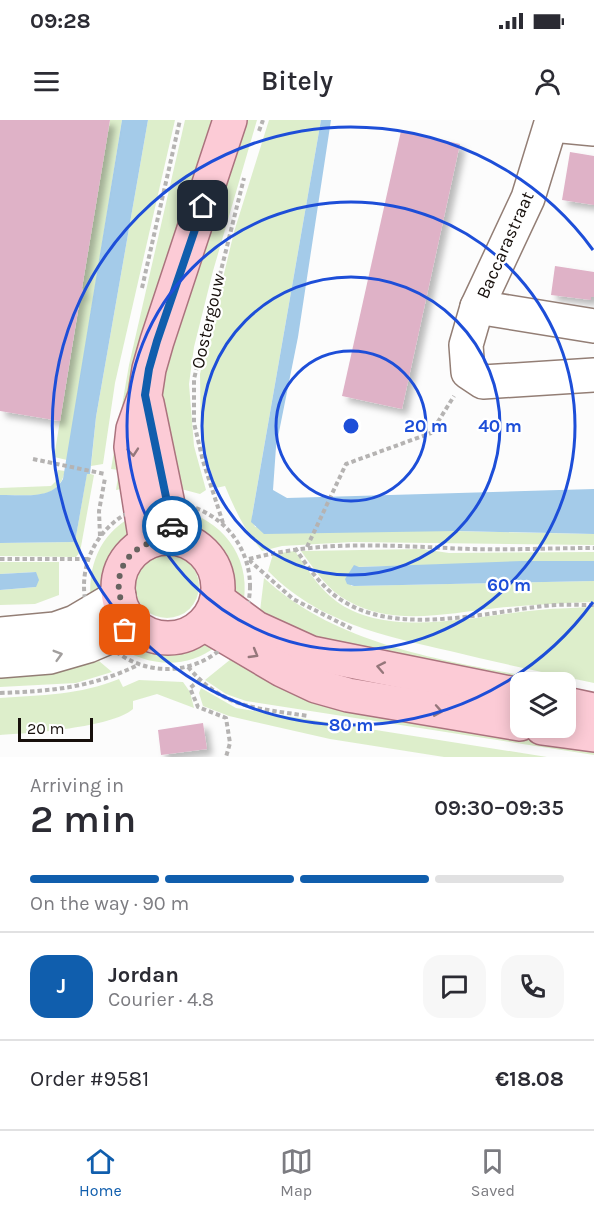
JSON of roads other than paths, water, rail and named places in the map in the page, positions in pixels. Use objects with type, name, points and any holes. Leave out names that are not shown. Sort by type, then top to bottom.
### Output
[{"type":"main road","name":"Oostergouw","points":[[160,540],[145,395],[154,350],[231,120]]},
{"type":"main road","points":[[160,540],[191,543],[204,553],[214,567],[218,582],[210,611],[185,635],[163,638],[135,626],[124,613],[119,596],[118,584],[126,560],[160,540]]},
{"type":"main road","points":[[210,611],[256,628],[311,653],[510,693]]},
{"type":"main road","points":[[210,611],[282,670],[316,686],[348,695],[510,722]]},
{"type":"main road","points":[[576,706],[594,710]]},
{"type":"main road","points":[[576,733],[594,735]]},
{"type":"street","points":[[552,122],[594,129]]},
{"type":"street","name":"Baccarastraat","points":[[552,122],[528,198],[477,307],[466,345],[468,372],[483,382],[594,375]]},
{"type":"street","points":[[477,307],[594,326]]},
{"type":"street","points":[[0,634],[55,628],[75,622],[119,596]]},
{"type":"street","points":[[0,661],[50,657],[88,646],[135,626]]},
{"type":"water","points":[[122,120],[148,120],[96,417],[90,474],[87,474],[75,542],[0,543],[0,495],[44,493],[58,486],[63,479]]},
{"type":"water","points":[[321,120],[331,120],[298,337],[276,447],[273,490],[287,498],[594,489],[594,534],[457,531],[264,534],[251,522]]},
{"type":"water","points":[[522,561],[594,561],[594,581],[354,586],[347,584],[345,579],[354,565],[359,567]]},
{"type":"water","points":[[36,572],[39,580],[36,587],[0,590],[0,574]]}]
